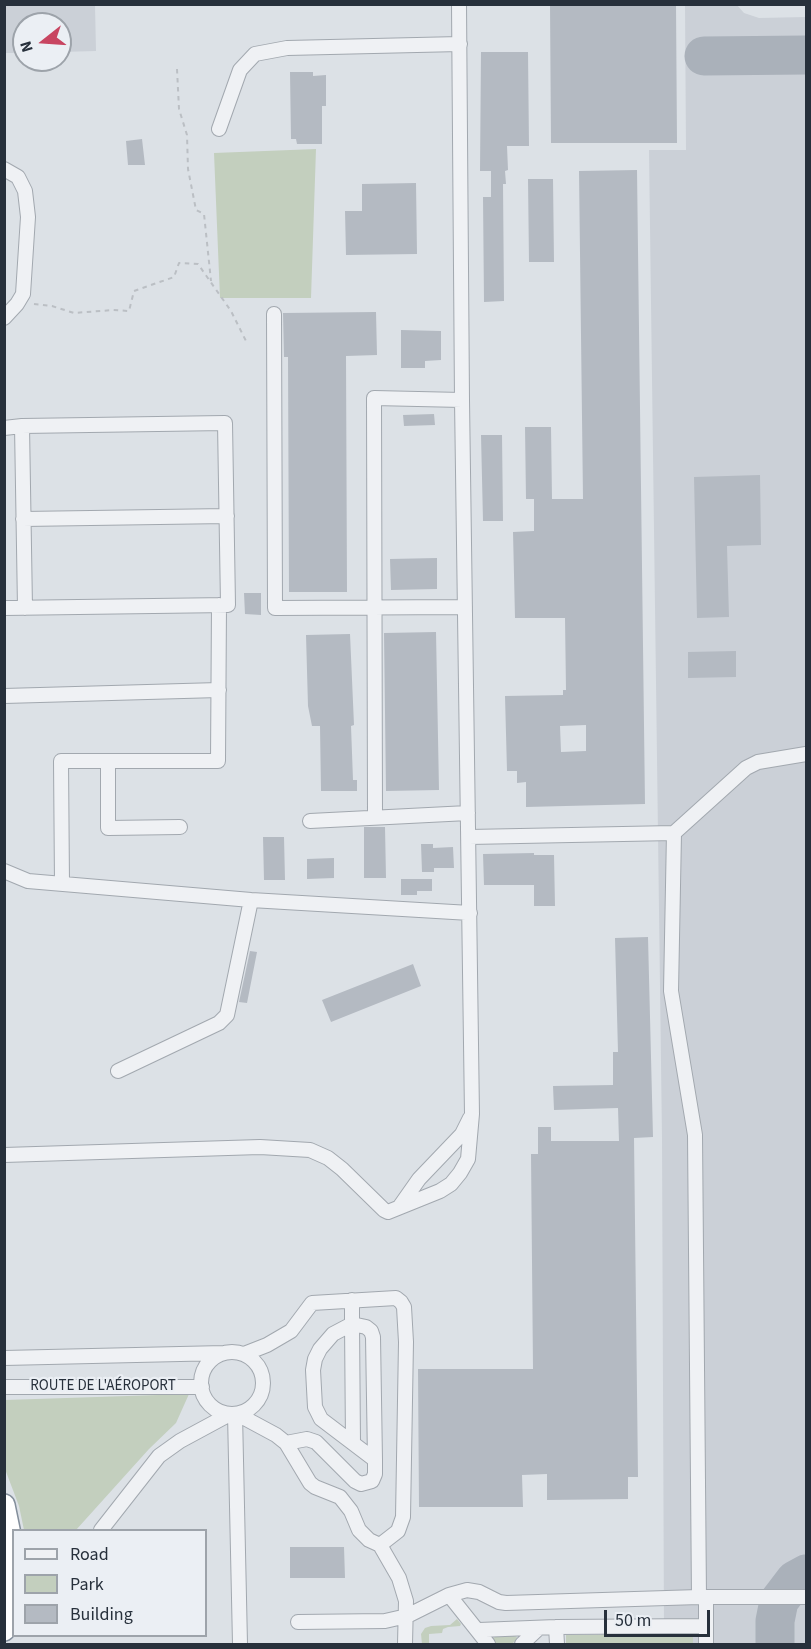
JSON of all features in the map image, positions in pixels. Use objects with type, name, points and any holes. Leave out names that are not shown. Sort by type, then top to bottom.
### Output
[{"type":"highway","points":[[4,1505],[11,1539],[8,1626]]},
{"type":"street","points":[[4,1155],[289,1147],[310,1150],[328,1158],[342,1169],[388,1212],[440,1191],[451,1184],[468,1159],[472,1114],[459,4]]},
{"type":"street","points":[[219,129],[240,70],[255,54],[287,48],[460,44]]},
{"type":"street","points":[[4,169],[18,177],[25,191],[28,217],[25,276],[21,298],[4,318]]},
{"type":"street","points":[[274,314],[275,608],[465,607]]},
{"type":"street","points":[[375,817],[374,398],[462,400]]},
{"type":"street","points":[[4,428],[225,423],[228,605],[4,608]]},
{"type":"street","points":[[22,426],[25,608]]},
{"type":"street","points":[[24,519],[227,516]]},
{"type":"street","points":[[62,884],[62,761],[218,761],[219,605]]},
{"type":"street","points":[[4,696],[219,690]]},
{"type":"street","points":[[469,837],[674,833],[747,768],[758,762],[807,754]]},
{"type":"street","points":[[108,761],[108,828],[180,827]]},
{"type":"street","points":[[310,821],[468,813]]},
{"type":"street","points":[[674,833],[671,991],[695,1134],[702,1597],[706,1644]]},
{"type":"street","points":[[4,871],[27,881],[251,900],[470,913]]},
{"type":"street","points":[[118,1071],[219,1023],[227,1015],[251,900]]},
{"type":"street","points":[[399,1208],[418,1179],[462,1134],[472,1114]]},
{"type":"street","points":[[244,1354],[267,1345],[291,1331],[312,1303],[396,1298],[404,1307],[406,1342],[404,1517],[398,1531],[380,1545]]},
{"type":"street","points":[[352,1300],[353,1443]]},
{"type":"street","points":[[286,1443],[307,1439],[316,1442],[355,1480],[361,1484],[372,1481],[375,1474],[375,1460],[373,1337],[371,1331],[366,1327],[352,1324],[333,1334],[320,1349],[313,1370],[316,1413],[375,1460]]},
{"type":"street","points":[[4,1358],[234,1352],[252,1358],[258,1366],[264,1385],[261,1396],[255,1404],[247,1410],[234,1414],[180,1441],[159,1456],[101,1529]]},
{"type":"street","points":[[224,1353],[214,1358],[206,1366],[202,1376],[201,1387],[208,1402],[214,1408],[234,1414],[276,1435],[286,1443],[310,1483],[340,1497],[351,1511],[359,1530],[369,1540],[380,1545],[399,1578],[406,1601],[405,1644]]},
{"type":"street","name":"ROUTE DE L'AÉROPORT","points":[[4,1387],[201,1387]]},
{"type":"street","points":[[234,1414],[240,1644]]},
{"type":"street","points":[[297,1622],[385,1621],[407,1616],[449,1595],[467,1590],[475,1590],[506,1603],[702,1597],[807,1597]]},
{"type":"street","points":[[449,1595],[488,1644]]},
{"type":"street","points":[[478,1630],[706,1626]]},
{"type":"street","points":[[556,1627],[557,1644]]},
{"type":"street","points":[[522,1644],[538,1628]]},
{"type":"path","points":[[177,69],[179,109],[187,135],[188,169],[196,210],[204,214],[211,281]]},
{"type":"path","points":[[21,298],[33,304],[52,306],[74,313],[129,311],[134,291],[174,277],[179,263],[198,264],[231,311],[247,344]]},
{"type":"shaded area","points":[[4,5],[95,5],[96,51],[72,52],[72,12],[12,12],[12,53],[5,53]]},
{"type":"shaded area","points":[[685,5],[737,5],[744,13],[759,18],[806,17],[806,1644],[693,1644],[693,1633],[664,1633],[662,1138],[649,150],[686,150]]},
{"type":"green space","points":[[316,149],[311,298],[220,298],[214,153]]},
{"type":"green space","points":[[189,1394],[176,1423],[149,1449],[77,1529],[24,1529],[19,1506],[5,1469],[5,1400]]},
{"type":"green space","points":[[457,1619],[460,1626],[448,1627],[443,1629],[442,1633],[429,1634],[429,1644],[422,1644],[421,1634],[425,1628],[450,1625]]},
{"type":"green space","points":[[693,1633],[693,1644],[566,1644],[566,1635]]},
{"type":"green space","points":[[497,1636],[517,1637],[512,1644],[495,1644],[493,1638]]},
{"type":"building","points":[[550,4],[676,4],[677,143],[551,143]]},
{"type":"building","points":[[481,52],[528,52],[529,146],[507,146],[508,170],[505,171],[506,184],[503,184],[504,301],[484,302],[483,197],[491,197],[491,171],[480,171]]},
{"type":"building","points":[[290,72],[313,72],[313,76],[326,75],[326,106],[322,106],[322,144],[297,144],[296,139],[291,139]]},
{"type":"building","points":[[142,139],[145,165],[128,165],[126,141]]},
{"type":"building","points":[[637,170],[645,804],[526,807],[526,782],[517,783],[517,771],[507,771],[505,696],[563,695],[563,690],[566,690],[565,618],[515,618],[513,532],[534,531],[534,499],[526,499],[525,427],[551,427],[552,499],[583,499],[579,171]],"holes":[[[586,725],[586,751],[561,752],[560,726]]]},
{"type":"building","points":[[528,179],[553,179],[554,262],[529,262]]},
{"type":"building","points":[[416,183],[417,254],[346,255],[345,211],[362,211],[362,184]]},
{"type":"building","points":[[376,312],[377,355],[346,356],[347,592],[289,592],[288,357],[284,357],[283,313]]},
{"type":"building","points":[[401,330],[441,331],[441,360],[425,361],[425,368],[401,368]]},
{"type":"building","points":[[434,414],[435,425],[404,426],[403,415]]},
{"type":"building","points":[[481,435],[502,435],[503,521],[483,521]]},
{"type":"building","points":[[760,475],[761,545],[727,546],[729,617],[697,618],[694,477]]},
{"type":"building","points":[[437,558],[437,589],[391,590],[390,559]]},
{"type":"building","points":[[244,593],[261,593],[261,615],[245,614]]},
{"type":"building","points":[[436,632],[439,790],[386,791],[384,633]]},
{"type":"building","points":[[350,634],[354,725],[351,726],[353,780],[357,780],[357,791],[321,791],[320,726],[312,726],[308,706],[306,635]]},
{"type":"building","points":[[736,651],[736,677],[688,678],[688,652]]},
{"type":"building","points":[[364,827],[385,827],[386,878],[364,878]]},
{"type":"building","points":[[263,837],[284,837],[285,880],[264,880]]},
{"type":"building","points":[[421,844],[433,844],[433,848],[453,847],[454,868],[434,868],[434,872],[422,872]]},
{"type":"building","points":[[534,853],[534,855],[554,855],[555,906],[534,906],[534,885],[484,885],[483,854]]},
{"type":"building","points":[[334,858],[334,878],[307,879],[307,859]]},
{"type":"building","points":[[401,879],[432,879],[432,891],[417,891],[417,895],[401,895]]},
{"type":"building","points":[[648,937],[653,1137],[634,1138],[638,1477],[628,1477],[628,1499],[547,1500],[547,1474],[522,1475],[523,1507],[419,1507],[418,1369],[533,1369],[531,1154],[538,1154],[538,1127],[551,1127],[551,1141],[619,1141],[618,1108],[554,1110],[553,1086],[613,1085],[613,1052],[618,1052],[615,938]]},
{"type":"building","points":[[250,951],[257,952],[247,1003],[239,1002]]},
{"type":"building","points":[[413,964],[421,986],[331,1022],[322,1000]]},
{"type":"building","points":[[290,1547],[344,1547],[345,1578],[290,1578]]},
{"type":"taxiway","points":[[704,56],[806,55]]},
{"type":"taxiway","points":[[775,1644],[775,1621],[779,1601],[795,1580],[806,1574]]}]
